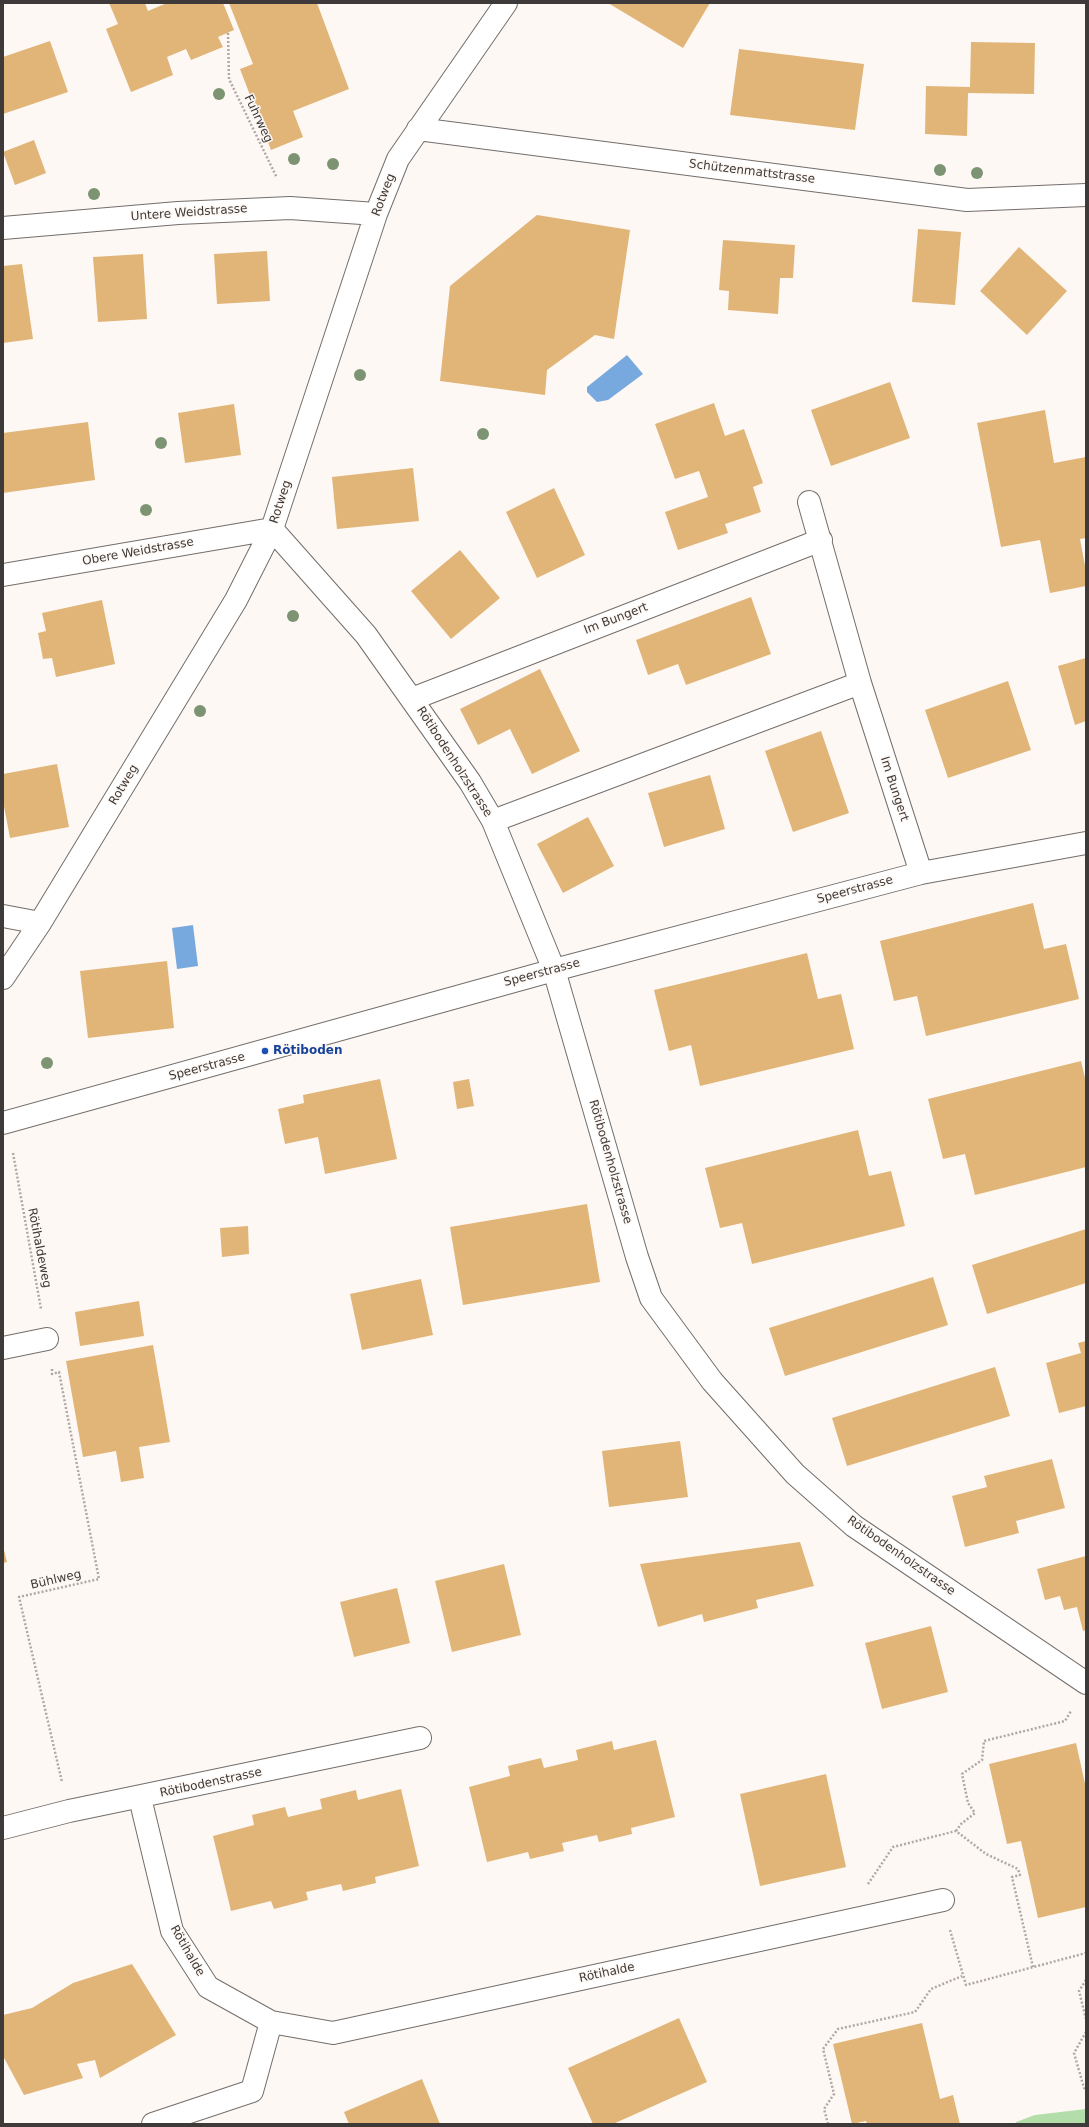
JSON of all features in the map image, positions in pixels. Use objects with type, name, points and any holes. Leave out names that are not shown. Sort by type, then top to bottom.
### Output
[{"type":"street","name":"Rotweg","points":[[3,978],[40,923],[232,607],[272,529],[376,214],[398,158],[506,3]]},
{"type":"street","name":"Schützenmattstrasse","points":[[418,129],[967,200],[1086,195]]},
{"type":"street","name":"Untere Weidstrasse","points":[[3,228],[178,213],[290,208],[376,214]]},
{"type":"street","name":"Im Bungert","points":[[809,502],[821,540],[860,683],[920,873]]},
{"type":"street","name":"Obere Weidstrasse","points":[[3,575],[272,529]]},
{"type":"street","name":"Rötibodenholzstrasse","points":[[272,529],[366,635],[470,782],[493,821],[554,970],[637,1257],[651,1298],[712,1382],[796,1474],[854,1526],[1086,1683]]},
{"type":"street","name":"Im Bungert","points":[[412,698],[821,540]]},
{"type":"street","points":[[493,821],[860,683]]},
{"type":"street","name":"Speerstrasse","points":[[3,1123],[554,970],[920,873],[1086,843]]},
{"type":"street","points":[[3,916],[40,923]]},
{"type":"street","points":[[3,1348],[46,1338]]},
{"type":"street","name":"Rötibodenstrasse","points":[[3,1828],[69,1811],[140,1798],[420,1738]]},
{"type":"street","name":"Rötihalde","points":[[140,1798],[172,1931],[208,1987],[271,2022],[333,2033],[943,1900]]},
{"type":"street","points":[[153,2124],[252,2091],[271,2022]]},
{"type":"path","name":"Fuhrweg","points":[[228,33],[229,79],[290,208]]},
{"type":"path","name":"Rötihaldeweg","points":[[14,1162],[46,1338]]},
{"type":"path","name":"Bühlweg","points":[[52,1374],[59,1372],[99,1579],[19,1597],[69,1811]]},
{"type":"path","points":[[956,1831],[961,1824],[975,1813],[968,1803],[962,1774],[982,1760],[984,1741],[1065,1721],[1072,1710]]},
{"type":"path","points":[[943,1900],[962,1976],[966,1985],[1086,1952]]},
{"type":"path","points":[[828,2124],[824,2109],[834,2094],[823,2049],[838,2029],[914,2012],[931,1989],[962,1976]]},
{"type":"path","points":[[1086,1980],[1079,1991],[1086,2019]]},
{"type":"path","points":[[1086,2032],[1074,2053],[1084,2088],[1086,2090]]},
{"type":"green space","points":[[1086,2109],[1086,2124],[1015,2124],[1016,2122],[1035,2115]]},
{"type":"water","points":[[627,355],[643,374],[608,400],[597,402],[587,392],[587,387]]},
{"type":"water","points":[[193,925],[198,966],[177,969],[172,928]]},
{"type":"building","points":[[109,3],[145,3],[148,11],[167,3],[223,3],[234,30],[218,37],[223,47],[191,60],[186,49],[167,57],[173,75],[131,92],[106,29],[118,24]]},
{"type":"building","points":[[229,3],[317,3],[349,89],[293,111],[303,137],[271,150],[240,69],[253,64]]},
{"type":"building","points":[[608,3],[710,3],[683,48]]},
{"type":"building","points":[[50,41],[68,92],[3,114],[3,57]]},
{"type":"building","points":[[971,42],[1035,43],[1034,94],[968,93],[967,136],[925,134],[926,86],[970,87]]},
{"type":"building","points":[[739,49],[864,64],[855,130],[730,115]]},
{"type":"building","points":[[34,140],[46,173],[15,185],[3,152]]},
{"type":"building","points":[[537,215],[630,230],[614,339],[595,335],[547,370],[545,395],[440,381],[450,286]]},
{"type":"building","points":[[918,229],[961,232],[955,305],[912,302]]},
{"type":"building","points":[[723,240],[795,245],[793,278],[780,278],[778,314],[728,310],[729,291],[719,290]]},
{"type":"building","points":[[1019,247],[1067,291],[1027,335],[980,291]]},
{"type":"building","points":[[267,251],[270,301],[217,304],[214,254]]},
{"type":"building","points":[[143,254],[147,319],[98,322],[93,257]]},
{"type":"building","points":[[22,264],[33,339],[3,343],[3,266]]},
{"type":"building","points":[[890,382],[910,438],[831,466],[811,410]]},
{"type":"building","points":[[714,403],[725,436],[744,429],[763,483],[753,487],[761,512],[725,524],[728,533],[678,550],[665,512],[708,497],[699,471],[675,479],[655,424]]},
{"type":"building","points":[[234,404],[241,455],[185,463],[178,413]]},
{"type":"building","points":[[1045,410],[1054,463],[1086,457],[1086,538],[1080,539],[1086,571],[1086,586],[1050,593],[1040,540],[1001,547],[977,423]]},
{"type":"building","points":[[88,422],[95,480],[3,493],[3,433]]},
{"type":"building","points":[[413,468],[419,521],[337,529],[332,477]]},
{"type":"building","points":[[554,488],[585,555],[537,578],[506,512]]},
{"type":"building","points":[[460,550],[500,598],[451,639],[411,591]]},
{"type":"building","points":[[751,597],[771,654],[686,685],[678,664],[648,675],[636,640]]},
{"type":"building","points":[[102,600],[115,664],[56,677],[52,658],[43,659],[38,633],[46,631],[42,613]]},
{"type":"building","points":[[1086,658],[1086,721],[1075,725],[1058,666]]},
{"type":"building","points":[[540,669],[580,751],[532,774],[510,729],[478,745],[460,709]]},
{"type":"building","points":[[1008,681],[1031,750],[948,778],[925,710]]},
{"type":"building","points":[[821,731],[849,813],[793,832],[765,751]]},
{"type":"building","points":[[57,764],[69,827],[10,838],[3,801],[3,774]]},
{"type":"building","points":[[710,775],[725,829],[664,847],[648,793]]},
{"type":"building","points":[[588,817],[614,866],[563,893],[537,844]]},
{"type":"building","points":[[1033,903],[1044,949],[1066,944],[1079,999],[926,1036],[917,996],[894,1001],[880,941]]},
{"type":"building","points":[[807,953],[818,999],[841,994],[854,1049],[700,1086],[691,1045],[669,1051],[654,990]]},
{"type":"building","points":[[167,961],[174,1028],[88,1038],[80,971]]},
{"type":"building","points":[[1081,1061],[1086,1082],[1086,1167],[975,1195],[965,1154],[943,1159],[928,1099]]},
{"type":"building","points":[[380,1079],[397,1159],[325,1174],[318,1137],[285,1144],[278,1109],[304,1103],[303,1095]]},
{"type":"building","points":[[469,1079],[474,1106],[457,1109],[453,1082]]},
{"type":"building","points":[[858,1130],[869,1176],[891,1171],[905,1226],[752,1264],[742,1223],[720,1228],[705,1168]]},
{"type":"building","points":[[587,1204],[600,1282],[463,1305],[450,1227]]},
{"type":"building","points":[[248,1226],[249,1254],[222,1257],[220,1228]]},
{"type":"building","points":[[1086,1229],[1086,1283],[987,1314],[972,1265]]},
{"type":"building","points":[[933,1277],[948,1325],[785,1376],[769,1328]]},
{"type":"building","points":[[421,1279],[433,1335],[362,1350],[350,1294]]},
{"type":"building","points":[[139,1301],[144,1336],[80,1346],[75,1312]]},
{"type":"building","points":[[1086,1341],[1086,1406],[1059,1413],[1046,1363],[1081,1353],[1078,1343]]},
{"type":"building","points":[[153,1345],[170,1442],[139,1447],[144,1478],[121,1482],[116,1451],[83,1457],[66,1361]]},
{"type":"building","points":[[995,1367],[1010,1416],[847,1466],[832,1418]]},
{"type":"building","points":[[680,1441],[688,1497],[609,1507],[602,1451]]},
{"type":"building","points":[[1052,1459],[1065,1508],[1016,1521],[1019,1533],[965,1547],[952,1496],[987,1487],[984,1476]]},
{"type":"building","points":[[800,1542],[814,1586],[756,1600],[758,1608],[704,1622],[702,1614],[658,1627],[640,1564]]},
{"type":"building","points":[[3,1546],[7,1562],[3,1563]]},
{"type":"building","points":[[1086,1556],[1086,1630],[1083,1631],[1077,1607],[1064,1610],[1060,1596],[1045,1600],[1037,1569]]},
{"type":"building","points":[[504,1564],[521,1635],[452,1652],[435,1581]]},
{"type":"building","points":[[397,1588],[410,1643],[354,1657],[340,1602]]},
{"type":"building","points":[[931,1626],[948,1692],[882,1709],[865,1643]]},
{"type":"building","points":[[656,1740],[675,1817],[631,1828],[632,1834],[599,1842],[597,1835],[562,1843],[564,1851],[530,1859],[528,1852],[487,1862],[469,1787],[510,1776],[508,1766],[541,1758],[544,1768],[578,1760],[576,1750],[612,1741],[614,1750]]},
{"type":"building","points":[[1076,1743],[1086,1788],[1086,1907],[1038,1918],[1021,1841],[1007,1844],[989,1764]]},
{"type":"building","points":[[826,1774],[846,1867],[760,1886],[740,1794]]},
{"type":"building","points":[[401,1789],[419,1866],[375,1877],[376,1883],[343,1891],[341,1884],[306,1892],[308,1900],[274,1909],[271,1901],[231,1911],[213,1836],[254,1825],[252,1815],[285,1807],[288,1817],[322,1809],[320,1799],[356,1790],[358,1800]]},
{"type":"building","points":[[132,1964],[176,2035],[100,2078],[95,2060],[77,2064],[83,2078],[24,2095],[3,2056],[3,2015],[32,2008],[73,1983]]},
{"type":"building","points":[[679,2018],[707,2082],[613,2124],[593,2124],[568,2068]]},
{"type":"building","points":[[922,2023],[940,2099],[953,2095],[960,2124],[867,2124],[866,2121],[852,2124],[833,2044]]},
{"type":"building","points":[[422,2079],[440,2124],[349,2124],[344,2112]]},
{"type":"place","name":"Rötiboden","points":[[265,1051]]}]
